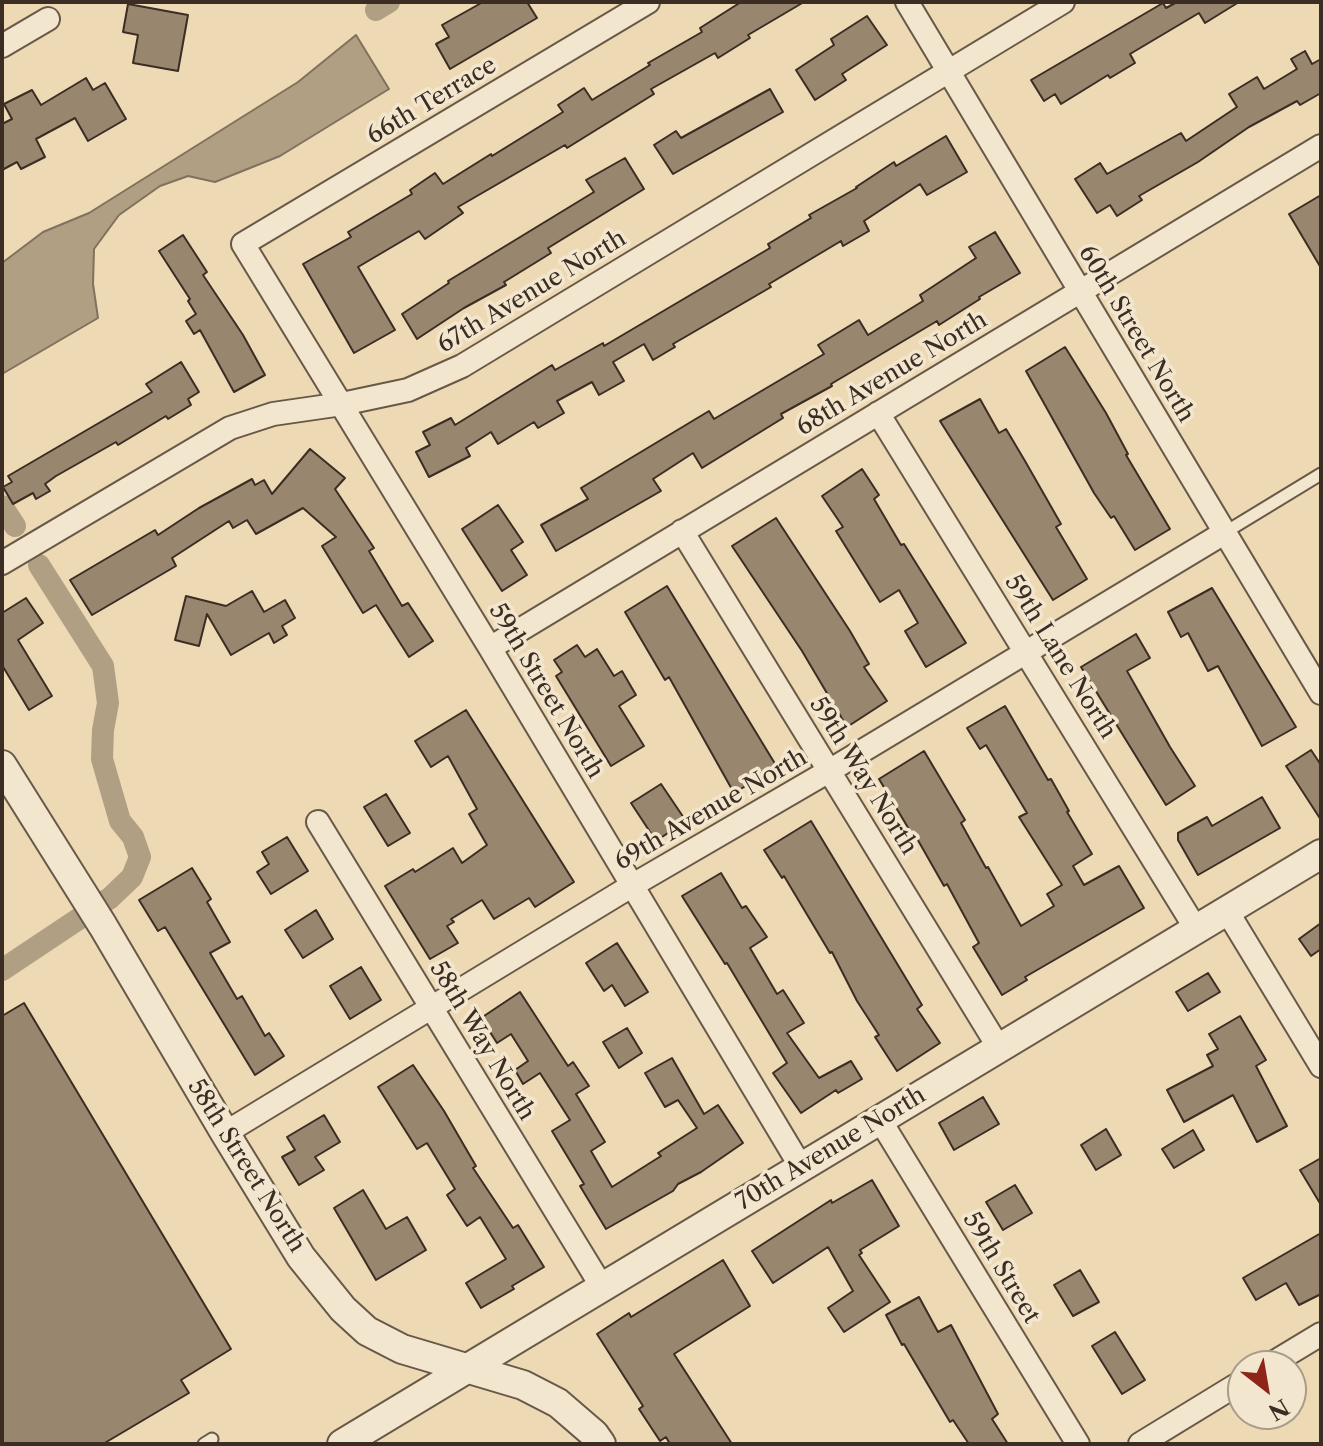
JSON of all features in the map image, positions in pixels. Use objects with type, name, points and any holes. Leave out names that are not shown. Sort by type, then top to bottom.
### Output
[{"type":"street","name":"66th Terrace","points":[[243,244],[648,2]]},
{"type":"street","name":"60th Street North","points":[[907,2],[1321,693]]},
{"type":"street","name":"67th Avenue North","points":[[2,563],[230,428],[273,414],[408,390],[462,366],[1063,2]]},
{"type":"street","points":[[2,46],[48,19]]},
{"type":"street","name":"68th Avenue North","points":[[490,648],[1321,146]]},
{"type":"street","name":"59th Street North","points":[[243,244],[801,1167]]},
{"type":"street","name":"59th Lane North","points":[[878,413],[1196,929]]},
{"type":"street","name":"59th Way North","points":[[682,531],[999,1048]]},
{"type":"street","name":"69th Avenue North","points":[[225,1133],[633,885],[1224,533]]},
{"type":"street","name":"58th Street North","points":[[2,765],[103,926],[301,1257],[343,1309],[367,1331],[402,1349],[523,1385],[558,1403],[594,1434],[601,1444]]},
{"type":"street","name":"58th Way North","points":[[318,822],[602,1287]]},
{"type":"street","name":"70th Avenue North","points":[[342,1444],[1321,854]]},
{"type":"street","points":[[1227,911],[1321,1066]]},
{"type":"street","name":"59th Street","points":[[880,1120],[1078,1444]]},
{"type":"street","points":[[1294,1350],[1321,1334]]},
{"type":"street","points":[[1140,1444],[1227,1391]]},
{"type":"lane","points":[[1224,533],[1320,475]]},
{"type":"shaded area","points":[[356,35],[389,89],[280,156],[215,182],[188,176],[160,186],[119,215],[94,249],[93,284],[98,318],[2,374],[2,263],[43,232],[89,213],[298,82]]},
{"type":"building","points":[[483,2],[527,2],[537,18],[450,69],[436,44],[449,37],[442,25]]},
{"type":"building","points":[[741,2],[804,2],[748,35],[750,38],[718,58],[715,53],[651,89],[654,94],[567,148],[565,145],[458,207],[463,213],[425,239],[419,231],[358,267],[395,330],[354,353],[303,264],[351,237],[348,232],[412,194],[410,190],[435,173],[443,184],[563,112],[558,105],[584,88],[592,100],[702,32],[700,28]]},
{"type":"building","points":[[1177,2],[1239,2],[1205,23],[1199,13],[1130,54],[1135,63],[1110,78],[1108,75],[1061,104],[1055,94],[1044,101],[1031,80],[1163,3],[1166,8]]},
{"type":"building","points":[[128,4],[188,15],[178,71],[133,63],[138,35],[123,32]]},
{"type":"building","points":[[867,16],[887,45],[842,74],[846,80],[815,100],[796,70],[834,45],[831,39]]},
{"type":"building","points":[[1305,51],[1312,64],[1321,59],[1321,93],[1300,105],[1297,101],[1249,127],[1198,162],[1139,196],[1142,200],[1117,216],[1110,205],[1097,213],[1075,179],[1100,163],[1107,174],[1181,133],[1186,141],[1237,107],[1229,94],[1257,77],[1264,89],[1297,69],[1291,59]]},
{"type":"building","points":[[86,78],[93,90],[105,83],[126,119],[88,141],[75,118],[36,139],[45,157],[21,169],[17,162],[2,170],[2,124],[12,119],[4,104],[32,90],[41,105]]},
{"type":"building","points":[[770,89],[783,112],[673,174],[654,145],[676,131],[681,138]]},
{"type":"building","points":[[946,136],[967,172],[927,195],[920,184],[864,221],[869,231],[843,246],[841,241],[769,284],[771,287],[673,344],[675,347],[653,360],[644,344],[613,362],[624,381],[599,395],[592,382],[557,401],[564,413],[538,428],[534,422],[498,444],[491,432],[466,448],[470,456],[429,477],[416,452],[430,445],[423,432],[451,418],[455,425],[552,365],[555,370],[603,343],[604,346],[770,248],[768,244],[811,218],[809,215],[857,188],[894,162],[896,166]]},
{"type":"building","points":[[625,158],[644,189],[548,248],[551,253],[504,282],[506,285],[417,339],[402,314],[448,281],[594,192],[586,180]]},
{"type":"building","points":[[1321,195],[1321,268],[1289,214]]},
{"type":"building","points":[[995,232],[1020,273],[939,325],[937,321],[781,414],[783,418],[702,468],[693,453],[653,479],[661,491],[556,551],[541,525],[588,499],[581,488],[709,411],[714,419],[824,354],[818,345],[859,320],[868,335],[923,301],[920,295],[976,258],[969,247]]},
{"type":"building","points":[[183,235],[207,272],[203,275],[265,375],[234,392],[200,330],[194,334],[186,321],[196,314],[188,301],[190,299],[159,251]]},
{"type":"building","points":[[1065,347],[1106,413],[1126,455],[1170,529],[1135,550],[1114,516],[1111,518],[1094,493],[1026,371]]},
{"type":"building","points":[[181,362],[199,392],[188,399],[191,405],[56,476],[45,484],[50,491],[36,499],[33,493],[13,504],[3,487],[12,482],[8,476],[152,392],[146,384]]},
{"type":"building","points":[[980,399],[999,433],[1006,429],[1061,524],[1056,527],[1087,579],[1053,600],[940,421]]},
{"type":"building","points":[[310,449],[345,478],[335,489],[374,548],[369,551],[402,606],[408,603],[433,641],[409,657],[376,605],[363,613],[322,546],[336,537],[303,508],[256,534],[247,520],[233,528],[229,521],[172,558],[176,566],[92,615],[70,580],[155,530],[158,535],[252,479],[255,485],[264,480],[272,494]]},
{"type":"building","points":[[862,469],[879,495],[874,499],[901,545],[904,544],[966,643],[926,667],[905,631],[918,623],[899,590],[880,602],[836,531],[843,527],[822,496]]},
{"type":"building","points":[[498,505],[523,542],[511,550],[527,575],[502,591],[462,529]]},
{"type":"building","points":[[776,518],[850,631],[869,664],[864,667],[887,701],[847,727],[802,651],[732,546]]},
{"type":"building","points":[[667,586],[777,767],[734,793],[669,677],[665,680],[625,612]]},
{"type":"building","points":[[1212,588],[1296,727],[1262,746],[1218,666],[1208,671],[1188,633],[1181,637],[1168,612]]},
{"type":"building","points":[[252,591],[264,612],[285,600],[295,618],[282,626],[287,635],[274,643],[269,633],[231,655],[207,614],[199,646],[175,640],[186,596],[226,606]]},
{"type":"building","points":[[26,598],[43,623],[18,640],[52,696],[29,710],[2,665],[2,613]]},
{"type":"building","points":[[1136,634],[1150,658],[1127,671],[1195,786],[1166,805],[1081,667]]},
{"type":"building","points":[[577,645],[585,657],[597,649],[614,676],[622,671],[636,695],[619,706],[644,746],[611,766],[556,676],[562,672],[554,660]]},
{"type":"building","points":[[1005,706],[1048,780],[1051,779],[1092,854],[1073,866],[1084,885],[1119,866],[1144,908],[1025,977],[1027,980],[1002,995],[973,947],[979,943],[947,884],[944,886],[879,779],[924,751],[965,820],[961,823],[1021,926],[1054,906],[1047,894],[1062,885],[1019,817],[1027,813],[986,745],[980,749],[967,728]]},
{"type":"building","points":[[466,710],[574,882],[535,907],[529,898],[494,919],[482,900],[451,919],[454,922],[447,926],[458,943],[430,959],[385,886],[413,869],[415,872],[453,848],[462,863],[487,845],[469,814],[477,809],[448,756],[431,767],[415,741]]},
{"type":"building","points":[[1311,750],[1321,765],[1321,820],[1286,766]]},
{"type":"building","points":[[661,784],[686,821],[656,841],[631,803]]},
{"type":"building","points":[[386,794],[410,833],[388,846],[364,807]]},
{"type":"building","points":[[1262,797],[1280,828],[1198,875],[1178,840],[1178,833],[1207,817],[1212,826]]},
{"type":"building","points":[[811,821],[922,1005],[917,1009],[940,1043],[897,1071],[875,1037],[879,1035],[832,952],[764,850]]},
{"type":"building","points":[[287,837],[308,871],[271,894],[257,872],[269,864],[262,852]]},
{"type":"building","points":[[192,868],[211,899],[207,902],[230,942],[210,953],[237,999],[242,996],[265,1036],[269,1033],[284,1056],[255,1075],[165,927],[158,931],[139,900]]},
{"type":"building","points":[[721,873],[742,908],[746,906],[767,937],[750,948],[777,994],[783,990],[804,1023],[787,1033],[819,1078],[851,1061],[862,1079],[838,1093],[836,1090],[801,1113],[773,1073],[787,1063],[727,963],[682,896]]},
{"type":"building","points":[[316,910],[333,939],[303,958],[285,930]]},
{"type":"building","points":[[1321,923],[1321,949],[1311,956],[1299,939]]},
{"type":"building","points":[[617,943],[648,992],[625,1006],[612,985],[604,991],[586,963]]},
{"type":"building","points":[[361,967],[381,1000],[350,1019],[330,986]]},
{"type":"building","points":[[1208,973],[1220,992],[1188,1011],[1176,992]]},
{"type":"building","points":[[520,992],[568,1066],[573,1062],[589,1086],[576,1094],[605,1142],[591,1151],[612,1187],[661,1156],[658,1153],[697,1128],[678,1100],[665,1107],[645,1073],[672,1058],[704,1114],[718,1105],[743,1143],[678,1184],[673,1191],[606,1229],[580,1186],[584,1184],[552,1131],[570,1120],[540,1073],[523,1084],[515,1070],[528,1061],[511,1034],[497,1043],[481,1018]]},
{"type":"building","points":[[24,1003],[231,1349],[181,1380],[189,1393],[103,1444],[2,1444],[2,1016]]},
{"type":"building","points":[[1240,1016],[1266,1060],[1256,1066],[1287,1126],[1257,1142],[1233,1095],[1184,1122],[1167,1090],[1213,1066],[1207,1055],[1218,1049],[1209,1034]]},
{"type":"building","points":[[627,1028],[642,1053],[619,1068],[603,1042]]},
{"type":"building","points":[[413,1065],[444,1111],[476,1166],[473,1168],[513,1228],[518,1225],[544,1267],[481,1308],[466,1283],[506,1259],[480,1217],[467,1226],[447,1195],[455,1189],[427,1143],[417,1149],[378,1087]]},
{"type":"building","points":[[983,1097],[999,1124],[954,1150],[939,1123]]},
{"type":"building","points":[[324,1115],[340,1142],[315,1157],[324,1170],[299,1185],[282,1157],[295,1150],[287,1137]]},
{"type":"building","points":[[1106,1129],[1121,1155],[1096,1170],[1081,1145]]},
{"type":"building","points":[[1193,1130],[1204,1150],[1174,1168],[1162,1149]]},
{"type":"building","points":[[1321,1158],[1321,1205],[1300,1170]]},
{"type":"building","points":[[872,1180],[899,1226],[860,1250],[862,1253],[859,1255],[890,1302],[844,1332],[828,1308],[853,1291],[828,1247],[773,1283],[752,1251],[831,1200],[832,1203]]},
{"type":"building","points":[[1015,1185],[1032,1213],[1003,1230],[986,1202]]},
{"type":"building","points":[[363,1190],[386,1229],[407,1217],[426,1250],[376,1280],[334,1208]]},
{"type":"building","points":[[1321,1233],[1321,1294],[1299,1305],[1286,1283],[1256,1300],[1243,1278]]},
{"type":"building","points":[[723,1260],[750,1306],[674,1354],[732,1444],[670,1444],[666,1437],[660,1441],[639,1409],[643,1406],[597,1334],[629,1313],[631,1317]]},
{"type":"building","points":[[1080,1270],[1099,1302],[1073,1316],[1054,1285]]},
{"type":"building","points":[[919,1297],[938,1332],[951,1325],[998,1414],[992,1419],[1008,1444],[969,1444],[953,1420],[950,1422],[902,1345],[886,1315]]},
{"type":"building","points":[[1115,1332],[1145,1380],[1122,1394],[1092,1346]]},
{"type":"waterway","points":[[376,10],[389,2]]},
{"type":"waterway","points":[[2,506],[15,526]]},
{"type":"waterway","points":[[2,970],[110,898],[132,877],[140,857],[133,837],[120,821],[102,759],[108,703],[103,666],[39,565]]}]
